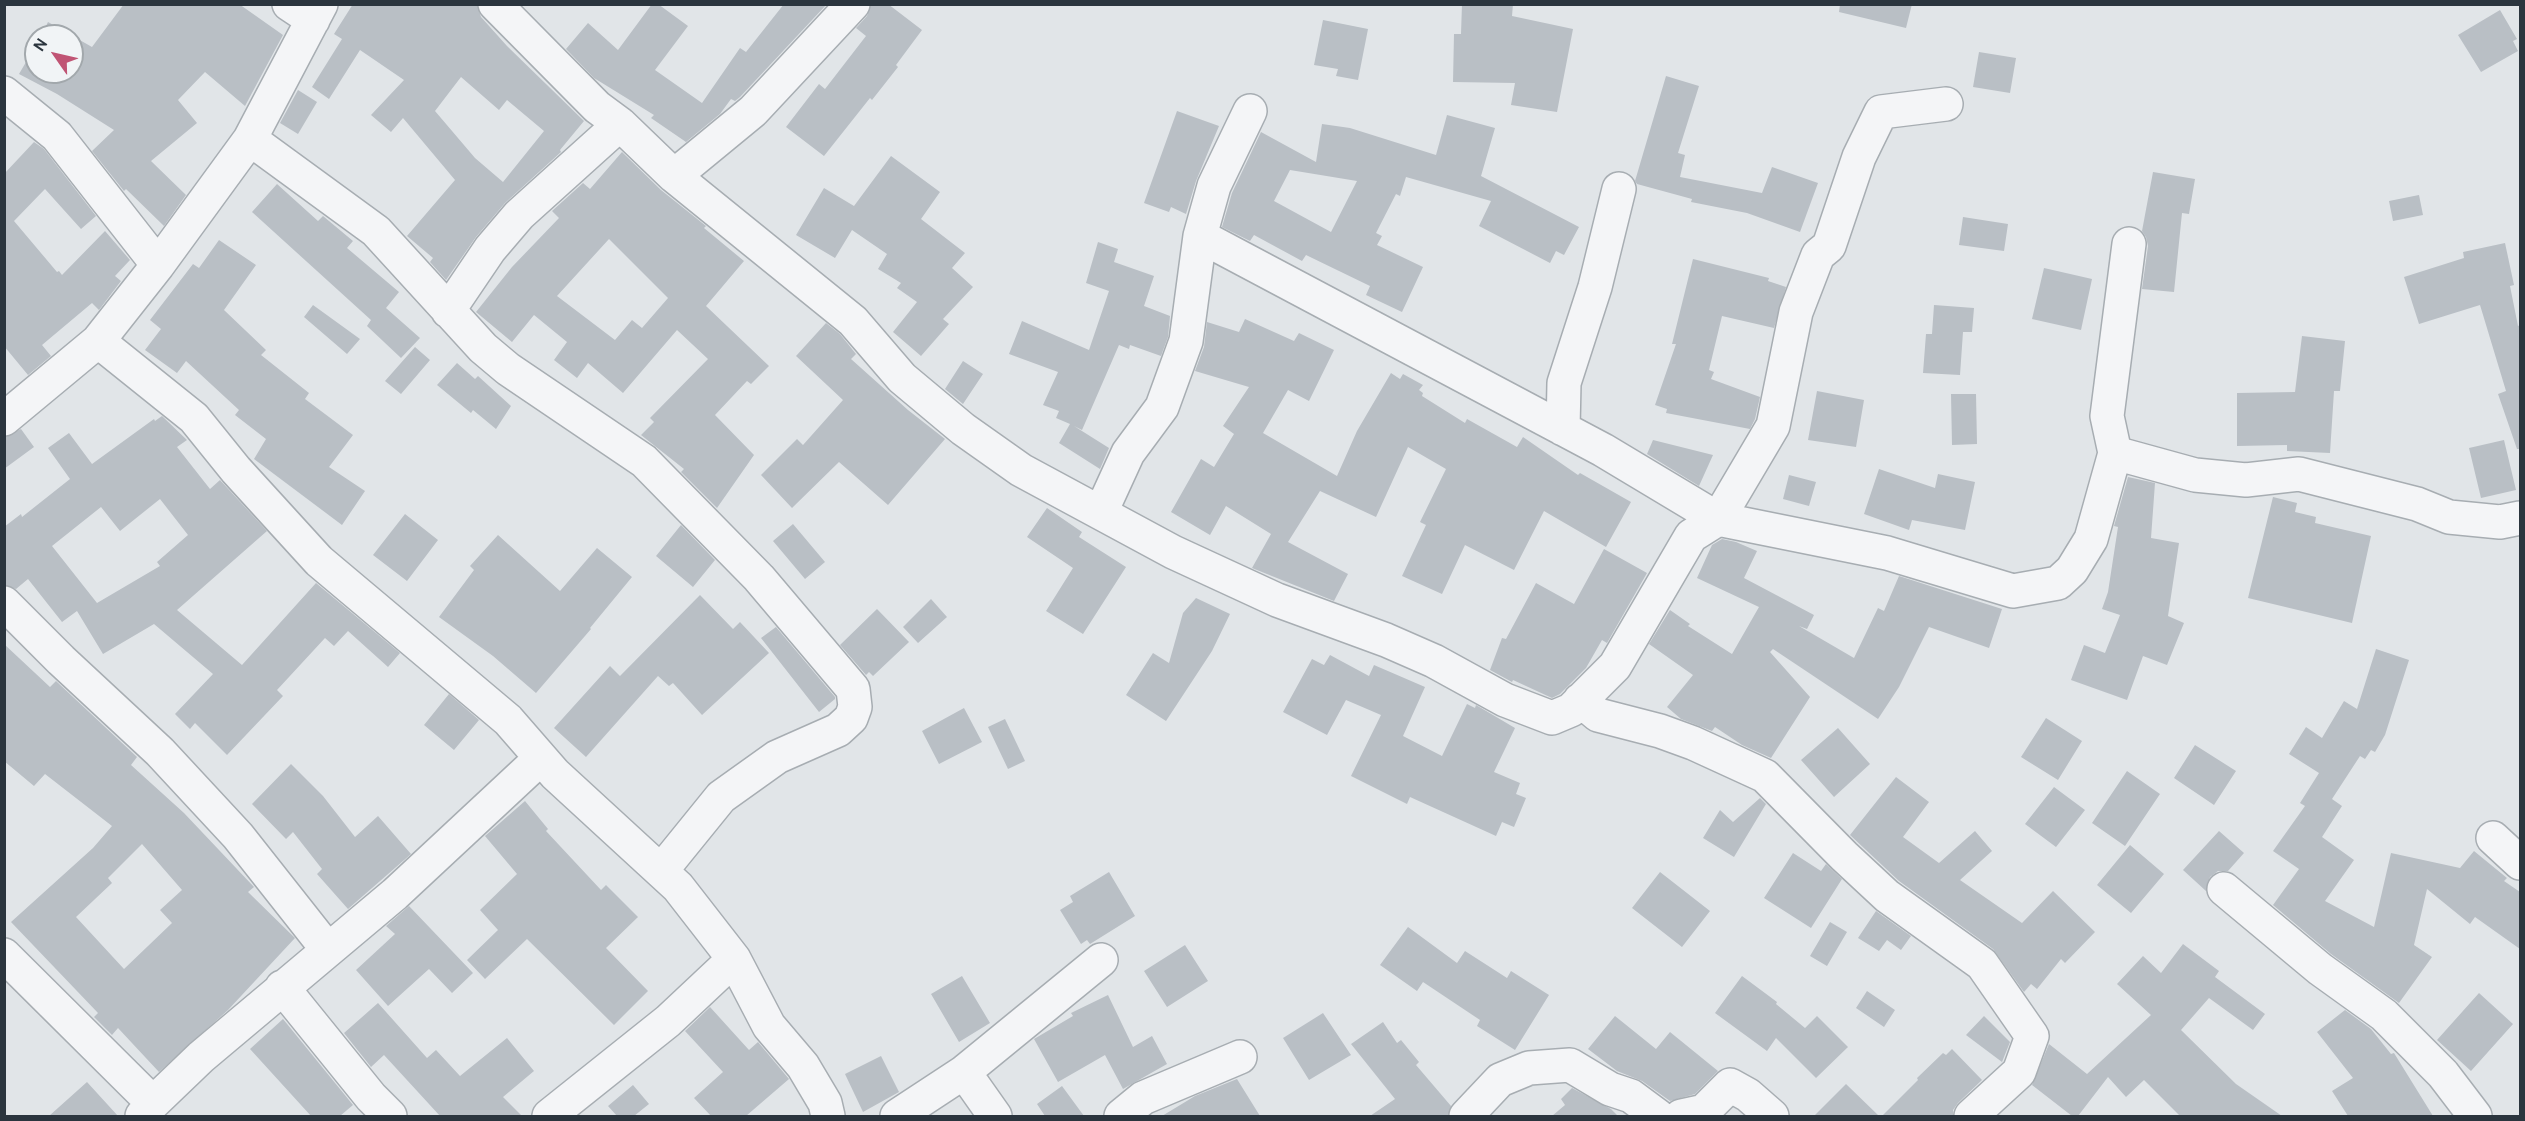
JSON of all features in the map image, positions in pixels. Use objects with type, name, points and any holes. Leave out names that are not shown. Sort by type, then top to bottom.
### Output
[{"type":"street","points":[[495,4],[597,107],[620,124],[674,176],[854,321],[902,378],[963,429],[1021,470],[1173,552],[1277,600],[1376,636],[1434,661],[1505,700],[1551,718],[1571,710],[1615,666],[1691,536],[1718,519],[1773,426],[1796,312],[1818,255],[1829,246],[1859,157],[1881,112],[1946,104]]},
{"type":"street","points":[[674,176],[753,111],[853,4]]},
{"type":"street","points":[[4,419],[98,341],[158,265],[250,139],[308,10]]},
{"type":"street","points":[[4,93],[57,136],[158,265]]},
{"type":"street","points":[[1101,512],[1128,453],[1162,407],[1186,340],[1200,236],[1214,186],[1250,111]]},
{"type":"street","points":[[448,311],[490,249],[519,215],[620,124]]},
{"type":"street","points":[[250,139],[376,231],[483,348],[508,369],[644,461],[759,578],[854,689],[855,707],[852,718],[838,730],[777,757],[721,797],[661,871]]},
{"type":"street","points":[[1563,429],[1564,383],[1595,287],[1619,189]]},
{"type":"street","points":[[1200,236],[1603,450],[1718,519],[1887,553],[2013,591],[2058,583],[2072,570],[2091,539],[2115,453],[2107,416],[2129,244]]},
{"type":"street","points":[[98,341],[194,418],[236,470],[319,561],[508,720],[555,774],[678,887],[734,958],[769,1026],[803,1066],[819,1112]]},
{"type":"street","points":[[2115,453],[2195,475],[2246,480],[2299,474],[2417,504],[2449,516],[2500,522],[2520,518]]},
{"type":"street","points":[[4,603],[61,660],[160,752],[238,836],[328,950]]},
{"type":"street","points":[[1580,700],[1598,715],[1660,731],[1693,743],[1765,776],[1887,896],[1982,964],[2032,1036],[2019,1072],[1971,1116]]},
{"type":"street","points":[[4,955],[148,1110],[201,1058],[394,894],[541,758]]},
{"type":"street","points":[[2493,838],[2520,863]]},
{"type":"street","points":[[2224,889],[2320,969],[2384,1015],[2443,1074],[2475,1116]]},
{"type":"street","points":[[549,1116],[668,1021],[734,958]]},
{"type":"street","points":[[897,1116],[964,1072],[1101,960]]},
{"type":"street","points":[[282,987],[371,1097],[390,1116]]},
{"type":"street","points":[[1121,1116],[1143,1098],[1240,1057]]},
{"type":"street","points":[[1466,1116],[1500,1080],[1529,1068],[1570,1065],[1610,1089],[1631,1096],[1658,1116]]},
{"type":"street","points":[[964,1072],[995,1116]]},
{"type":"street","points":[[1681,1116],[1704,1111],[1730,1085],[1748,1095],[1772,1116]]},
{"type":"building","points":[[124,4],[239,4],[283,35],[245,106],[205,72],[178,100],[197,123],[151,161],[186,195],[164,226],[126,189],[124,191],[92,151],[114,130],[38,84],[84,84],[84,42],[92,47]]},
{"type":"building","points":[[353,4],[477,4],[481,17],[507,46],[584,121],[560,150],[561,152],[505,203],[476,237],[446,280],[430,262],[433,258],[407,236],[455,180],[403,118],[391,132],[371,115],[404,80],[360,50],[329,99],[312,87],[342,39],[334,34]],"holes":[[[461,77],[499,110],[507,100],[544,131],[503,182],[475,158],[435,111]]]},
{"type":"building","points":[[652,4],[658,4],[688,26],[655,70],[702,103],[740,48],[746,52],[784,4],[827,4],[740,97],[735,101],[731,99],[720,114],[686,142],[651,118],[654,115],[594,78],[566,49],[588,23],[618,50]]},
{"type":"building","points":[[871,4],[888,4],[922,30],[896,65],[898,67],[824,156],[786,127],[819,84],[825,89],[866,36],[856,28],[867,16]]},
{"type":"building","points":[[1462,4],[1513,4],[1512,16],[1573,29],[1557,112],[1511,105],[1515,83],[1453,82],[1454,34],[1461,34]]},
{"type":"building","points":[[1840,4],[1912,4],[1906,28],[1839,12]]},
{"type":"building","points":[[2500,10],[2517,39],[2513,41],[2518,51],[2481,72],[2458,35]]},
{"type":"building","points":[[1323,20],[1368,29],[1358,80],[1336,76],[1338,69],[1314,65]]},
{"type":"building","points":[[1979,52],[2016,58],[2010,93],[1973,87]]},
{"type":"building","points":[[24,65],[24,77],[19,74]]},
{"type":"building","points":[[1666,76],[1699,86],[1678,153],[1685,155],[1680,177],[1762,193],[1772,167],[1818,183],[1800,232],[1747,213],[1691,202],[1692,199],[1637,184],[1635,181]]},
{"type":"building","points":[[298,90],[317,102],[298,134],[280,123]]},
{"type":"building","points":[[1177,111],[1219,126],[1196,181],[1186,214],[1171,207],[1169,212],[1144,203]]},
{"type":"building","points":[[1447,115],[1495,128],[1481,176],[1579,227],[1564,255],[1556,251],[1550,263],[1479,226],[1491,201],[1406,177],[1400,196],[1396,194],[1376,233],[1382,236],[1377,245],[1423,267],[1402,312],[1366,295],[1370,286],[1306,255],[1302,261],[1254,235],[1250,241],[1222,227],[1232,193],[1261,132],[1316,162],[1322,124],[1350,128],[1436,155]],"holes":[[[1290,170],[1357,181],[1331,232],[1274,201]]]},
{"type":"building","points":[[34,142],[44,149],[96,216],[81,229],[45,189],[14,221],[62,275],[105,231],[130,260],[115,276],[121,281],[99,310],[92,303],[42,345],[51,356],[28,375],[4,346],[4,174]]},
{"type":"building","points":[[622,152],[661,190],[706,226],[704,228],[744,261],[706,306],[769,366],[751,384],[747,381],[715,415],[754,455],[717,508],[681,472],[684,469],[641,435],[654,422],[650,418],[708,359],[677,330],[623,393],[588,363],[577,378],[554,360],[567,342],[534,315],[512,342],[476,312],[512,267],[559,218],[552,211],[583,183],[590,189]],"holes":[[[609,239],[668,298],[642,328],[632,320],[615,340],[557,296]]]},
{"type":"building","points":[[891,156],[940,192],[921,219],[965,253],[952,268],[973,287],[943,319],[949,324],[921,356],[893,332],[917,302],[897,288],[901,283],[878,269],[887,254],[852,230],[835,258],[796,235],[824,188],[854,206]]},
{"type":"building","points":[[2153,172],[2195,179],[2189,214],[2182,213],[2174,292],[2142,289],[2148,246],[2142,231]]},
{"type":"building","points":[[277,184],[318,221],[323,216],[353,241],[347,248],[399,292],[386,308],[420,338],[401,358],[367,326],[371,320],[252,212]]},
{"type":"building","points":[[2419,195],[2423,215],[2393,221],[2389,201]]},
{"type":"building","points":[[1963,217],[2008,224],[2004,251],[1959,245]]},
{"type":"building","points":[[219,240],[256,265],[224,310],[266,350],[261,355],[309,393],[305,399],[353,435],[329,467],[365,491],[342,525],[254,459],[266,439],[235,415],[239,410],[186,361],[177,373],[145,350],[161,329],[150,320],[193,264],[199,268]]},
{"type":"building","points":[[1098,242],[1118,249],[1114,262],[1154,276],[1144,306],[1170,316],[1168,337],[1161,356],[1130,345],[1129,349],[1119,345],[1082,430],[1074,426],[1109,448],[1100,469],[1059,443],[1070,424],[1056,418],[1059,411],[1043,405],[1058,372],[1009,354],[1022,321],[1089,350],[1109,291],[1086,283]]},
{"type":"building","points":[[2505,243],[2514,285],[2510,286],[2518,326],[2520,325],[2520,449],[2517,449],[2498,394],[2506,391],[2480,305],[2419,324],[2404,277],[2464,258],[2463,252]]},
{"type":"building","points":[[1693,259],[1769,278],[1768,281],[1786,287],[1774,328],[1722,316],[1709,370],[1714,372],[1711,379],[1760,397],[1750,429],[1666,413],[1667,409],[1655,405],[1676,344],[1672,344]]},
{"type":"building","points":[[2044,268],[2092,279],[2081,330],[2032,319]]},
{"type":"building","points":[[313,305],[360,339],[347,354],[304,317]]},
{"type":"building","points":[[1934,305],[1974,308],[1972,332],[1963,332],[1960,375],[1923,373],[1926,334],[1932,334]]},
{"type":"building","points":[[1245,319],[1294,341],[1299,333],[1334,350],[1309,401],[1288,390],[1263,433],[1337,476],[1357,431],[1391,373],[1400,379],[1403,374],[1423,385],[1419,390],[1423,393],[1422,396],[1465,423],[1467,419],[1517,447],[1523,437],[1578,475],[1580,473],[1631,502],[1606,547],[1544,511],[1514,570],[1465,545],[1442,594],[1402,576],[1426,525],[1420,522],[1446,469],[1408,447],[1376,517],[1320,491],[1288,542],[1348,574],[1334,601],[1252,568],[1271,534],[1226,506],[1210,535],[1171,512],[1201,459],[1214,467],[1234,434],[1223,426],[1249,387],[1195,371],[1204,347],[1207,322],[1239,332]]},
{"type":"building","points":[[826,323],[840,334],[856,354],[851,359],[908,410],[945,439],[888,505],[839,462],[792,508],[761,475],[797,439],[803,445],[843,400],[796,356]]},
{"type":"building","points":[[2302,336],[2345,341],[2340,391],[2334,391],[2330,453],[2287,451],[2287,445],[2237,446],[2237,393],[2295,392]]},
{"type":"building","points":[[415,347],[430,360],[401,394],[385,381]]},
{"type":"building","points":[[963,361],[983,374],[963,404],[945,389]]},
{"type":"building","points":[[457,363],[475,379],[478,376],[511,406],[496,429],[473,410],[471,413],[437,385]]},
{"type":"building","points":[[1817,391],[1864,400],[1856,447],[1808,440]]},
{"type":"building","points":[[1951,394],[1976,394],[1977,444],[1952,445]]},
{"type":"building","points":[[162,416],[187,440],[177,447],[210,489],[220,480],[267,531],[177,610],[242,665],[316,583],[400,653],[388,667],[348,631],[334,646],[325,638],[277,690],[283,696],[227,755],[195,723],[190,729],[175,714],[213,674],[154,624],[103,654],[77,611],[62,622],[28,579],[16,589],[4,585],[4,527],[21,514],[22,517],[70,479],[48,448],[69,433],[92,464],[154,419],[155,421]],"holes":[[[160,499],[188,535],[157,562],[160,566],[97,603],[52,546],[101,507],[120,531]]]},
{"type":"building","points":[[21,429],[34,447],[4,469],[4,437]]},
{"type":"building","points":[[1653,440],[1713,455],[1699,486],[1647,454]]},
{"type":"building","points":[[2504,440],[2516,490],[2481,498],[2469,448]]},
{"type":"building","points":[[1879,469],[1935,488],[1938,474],[1975,482],[1965,530],[1912,520],[1909,530],[1864,514]]},
{"type":"building","points":[[1789,475],[1816,482],[1809,506],[1783,499]]},
{"type":"building","points":[[2128,477],[2155,483],[2151,538],[2179,543],[2168,616],[2184,623],[2167,665],[2143,656],[2127,700],[2071,680],[2084,645],[2105,653],[2120,615],[2102,609],[2108,592],[2118,527],[2114,526]]},
{"type":"building","points":[[2273,497],[2297,503],[2295,512],[2316,517],[2315,523],[2371,536],[2352,623],[2248,598]]},
{"type":"building","points":[[1047,508],[1082,532],[1079,537],[1126,567],[1083,634],[1046,611],[1073,568],[1027,537]]},
{"type":"building","points":[[405,514],[438,540],[407,581],[373,555]]},
{"type":"building","points":[[793,524],[825,562],[805,579],[773,541]]},
{"type":"building","points":[[681,525],[715,560],[693,587],[656,556]]},
{"type":"building","points":[[498,535],[560,591],[597,548],[632,577],[536,693],[493,656],[439,617],[474,570],[470,566]]},
{"type":"building","points":[[1722,539],[1757,551],[1744,578],[1814,615],[1807,629],[1799,626],[1854,658],[1878,608],[1884,611],[1899,576],[2002,609],[1989,648],[1929,627],[1899,687],[1878,719],[1773,649],[1770,652],[1810,697],[1771,758],[1742,745],[1715,727],[1712,731],[1681,719],[1667,707],[1693,675],[1649,644],[1670,610],[1690,624],[1688,626],[1732,654],[1759,607],[1697,578],[1712,545]]},
{"type":"building","points":[[1604,549],[1647,573],[1607,643],[1602,640],[1586,668],[1560,694],[1552,698],[1513,680],[1512,682],[1490,670],[1502,638],[1506,639],[1536,583],[1574,604]]},
{"type":"building","points":[[700,595],[733,629],[740,622],[769,653],[702,715],[673,683],[669,686],[658,676],[586,757],[554,728],[610,666],[620,676]]},
{"type":"building","points":[[1196,598],[1230,614],[1212,651],[1166,721],[1126,695],[1153,653],[1169,663],[1183,613]]},
{"type":"building","points":[[931,599],[947,617],[918,643],[903,627]]},
{"type":"building","points":[[877,609],[909,642],[873,676],[869,672],[866,675],[840,645]]},
{"type":"building","points":[[776,627],[835,697],[819,712],[761,638]]},
{"type":"building","points":[[4,644],[50,687],[56,681],[137,757],[131,765],[184,813],[254,887],[248,892],[295,938],[228,1010],[159,1072],[118,1028],[112,1035],[94,1017],[98,1013],[11,922],[93,848],[112,826],[45,774],[34,786],[4,761]],"holes":[[[142,844],[182,890],[160,910],[172,923],[124,969],[76,917],[112,883],[108,878]]]},
{"type":"building","points":[[2376,649],[2409,660],[2385,735],[2375,752],[2371,750],[2365,759],[2360,756],[2332,799],[2342,806],[2322,837],[2354,860],[2325,901],[2374,927],[2391,853],[2460,868],[2474,851],[2507,878],[2504,881],[2520,892],[2520,949],[2475,917],[2470,924],[2427,889],[2414,945],[2432,957],[2399,1003],[2331,954],[2273,905],[2299,869],[2273,851],[2305,806],[2300,803],[2319,773],[2289,754],[2306,727],[2322,738],[2344,701],[2357,709]]},
{"type":"building","points":[[1330,655],[1369,676],[1374,665],[1425,687],[1403,736],[1442,756],[1467,704],[1475,708],[1476,705],[1515,728],[1494,772],[1520,783],[1516,794],[1526,798],[1514,827],[1502,822],[1496,836],[1410,797],[1407,804],[1351,776],[1381,715],[1346,700],[1327,735],[1283,712],[1312,659],[1324,665]]},
{"type":"building","points":[[449,694],[479,720],[454,750],[424,725]]},
{"type":"building","points":[[964,708],[982,742],[939,764],[922,731]]},
{"type":"building","points":[[2046,718],[2082,741],[2058,780],[2021,757]]},
{"type":"building","points":[[1005,719],[1025,761],[1008,769],[988,727]]},
{"type":"building","points":[[1838,728],[1870,764],[1834,797],[1801,760]]},
{"type":"building","points":[[2195,745],[2236,771],[2214,805],[2174,778]]},
{"type":"building","points":[[291,764],[323,796],[355,837],[378,816],[411,854],[348,909],[317,874],[322,869],[293,832],[286,839],[252,804]]},
{"type":"building","points":[[2127,771],[2160,794],[2125,846],[2092,823]]},
{"type":"building","points":[[1896,777],[1929,802],[1903,837],[1939,863],[1975,831],[1992,851],[1960,880],[2022,923],[2053,891],[2095,932],[2065,963],[2061,959],[2037,989],[2031,984],[2024,992],[1993,949],[1899,881],[1850,835]]},
{"type":"building","points":[[2054,787],[2085,810],[2056,847],[2025,824]]},
{"type":"building","points":[[1760,798],[1766,804],[1734,857],[1703,838],[1720,810],[1733,822]]},
{"type":"building","points":[[525,801],[548,829],[546,831],[601,890],[606,885],[638,917],[606,948],[648,991],[614,1025],[527,939],[485,979],[467,960],[498,930],[480,910],[517,874],[485,836]]},
{"type":"building","points":[[2219,831],[2244,853],[2228,871],[2218,871],[2210,877],[2206,891],[2183,870]]},
{"type":"building","points":[[2130,845],[2164,874],[2131,913],[2097,885]]},
{"type":"building","points":[[1793,853],[1821,871],[1826,864],[1842,879],[1811,928],[1764,898]]},
{"type":"building","points":[[1109,872],[1135,916],[1090,944],[1087,940],[1081,944],[1060,910],[1073,902],[1070,896]]},
{"type":"building","points":[[1660,872],[1710,911],[1682,947],[1632,908]]},
{"type":"building","points":[[409,906],[473,973],[452,993],[429,969],[388,1006],[356,970],[395,934],[386,926]]},
{"type":"building","points":[[1876,911],[1911,936],[1901,950],[1887,940],[1879,951],[1858,938]]},
{"type":"building","points":[[1830,922],[1847,932],[1827,966],[1810,956]]},
{"type":"building","points":[[1408,927],[1457,963],[1465,951],[1507,978],[1511,971],[1549,995],[1515,1050],[1477,1026],[1480,1020],[1423,982],[1417,991],[1380,965]]},
{"type":"building","points":[[2183,944],[2219,971],[2215,977],[2265,1014],[2253,1030],[2209,998],[2181,1030],[2236,1084],[2282,1116],[2180,1116],[2144,1080],[2126,1097],[2108,1077],[2078,1116],[2072,1116],[2032,1085],[2049,1044],[2087,1074],[2151,1015],[2117,984],[2143,956],[2161,973]]},
{"type":"building","points":[[1185,945],[1208,981],[1167,1007],[1144,971]]},
{"type":"building","points":[[962,976],[990,1023],[959,1042],[931,994]]},
{"type":"building","points":[[1742,976],[1777,1002],[1776,1004],[1805,1028],[1817,1016],[1848,1047],[1816,1078],[1776,1038],[1767,1051],[1715,1013]]},
{"type":"building","points":[[1867,991],[1895,1010],[1884,1027],[1856,1008]]},
{"type":"building","points":[[2479,993],[2513,1024],[2471,1071],[2437,1040]]},
{"type":"building","points":[[1108,995],[1133,1047],[1152,1036],[1167,1064],[1123,1089],[1105,1055],[1058,1082],[1034,1039],[1073,1016],[1071,1013]]},
{"type":"building","points":[[378,1003],[427,1058],[436,1050],[460,1076],[507,1038],[534,1071],[503,1097],[522,1116],[440,1116],[384,1055],[371,1067],[344,1033]]},
{"type":"building","points":[[710,1007],[749,1050],[758,1042],[789,1079],[746,1116],[711,1116],[694,1098],[723,1072],[685,1031]]},
{"type":"building","points":[[2345,1010],[2371,1029],[2391,1054],[2394,1053],[2433,1116],[2348,1116],[2332,1091],[2353,1078],[2317,1032]]},
{"type":"building","points":[[1323,1013],[1351,1055],[1309,1080],[1283,1038]]},
{"type":"building","points":[[1615,1016],[1656,1049],[1670,1032],[1718,1071],[1695,1094],[1670,1101],[1642,1081],[1617,1071],[1588,1049]]},
{"type":"building","points":[[1984,1016],[2010,1042],[2002,1062],[1966,1035]]},
{"type":"building","points":[[283,1019],[353,1105],[340,1116],[311,1116],[250,1049]]},
{"type":"building","points":[[1383,1022],[1397,1043],[1401,1040],[1419,1062],[1416,1065],[1451,1106],[1448,1116],[1370,1116],[1395,1099],[1351,1044]]},
{"type":"building","points":[[1952,1049],[1982,1080],[1958,1103],[1953,1110],[1953,1116],[1882,1116],[1943,1053],[1946,1055]]},
{"type":"building","points":[[881,1056],[899,1092],[863,1112],[845,1074]]},
{"type":"building","points":[[1237,1079],[1260,1116],[1162,1116],[1195,1096]]},
{"type":"building","points":[[87,1082],[118,1116],[49,1116]]},
{"type":"building","points":[[1846,1084],[1879,1116],[1814,1116]]},
{"type":"building","points":[[633,1085],[649,1104],[634,1116],[617,1116],[608,1106]]},
{"type":"building","points":[[1062,1086],[1084,1116],[1045,1116],[1037,1104]]},
{"type":"building","points":[[1572,1088],[1611,1109],[1618,1116],[1552,1116],[1565,1105],[1561,1099]]}]
